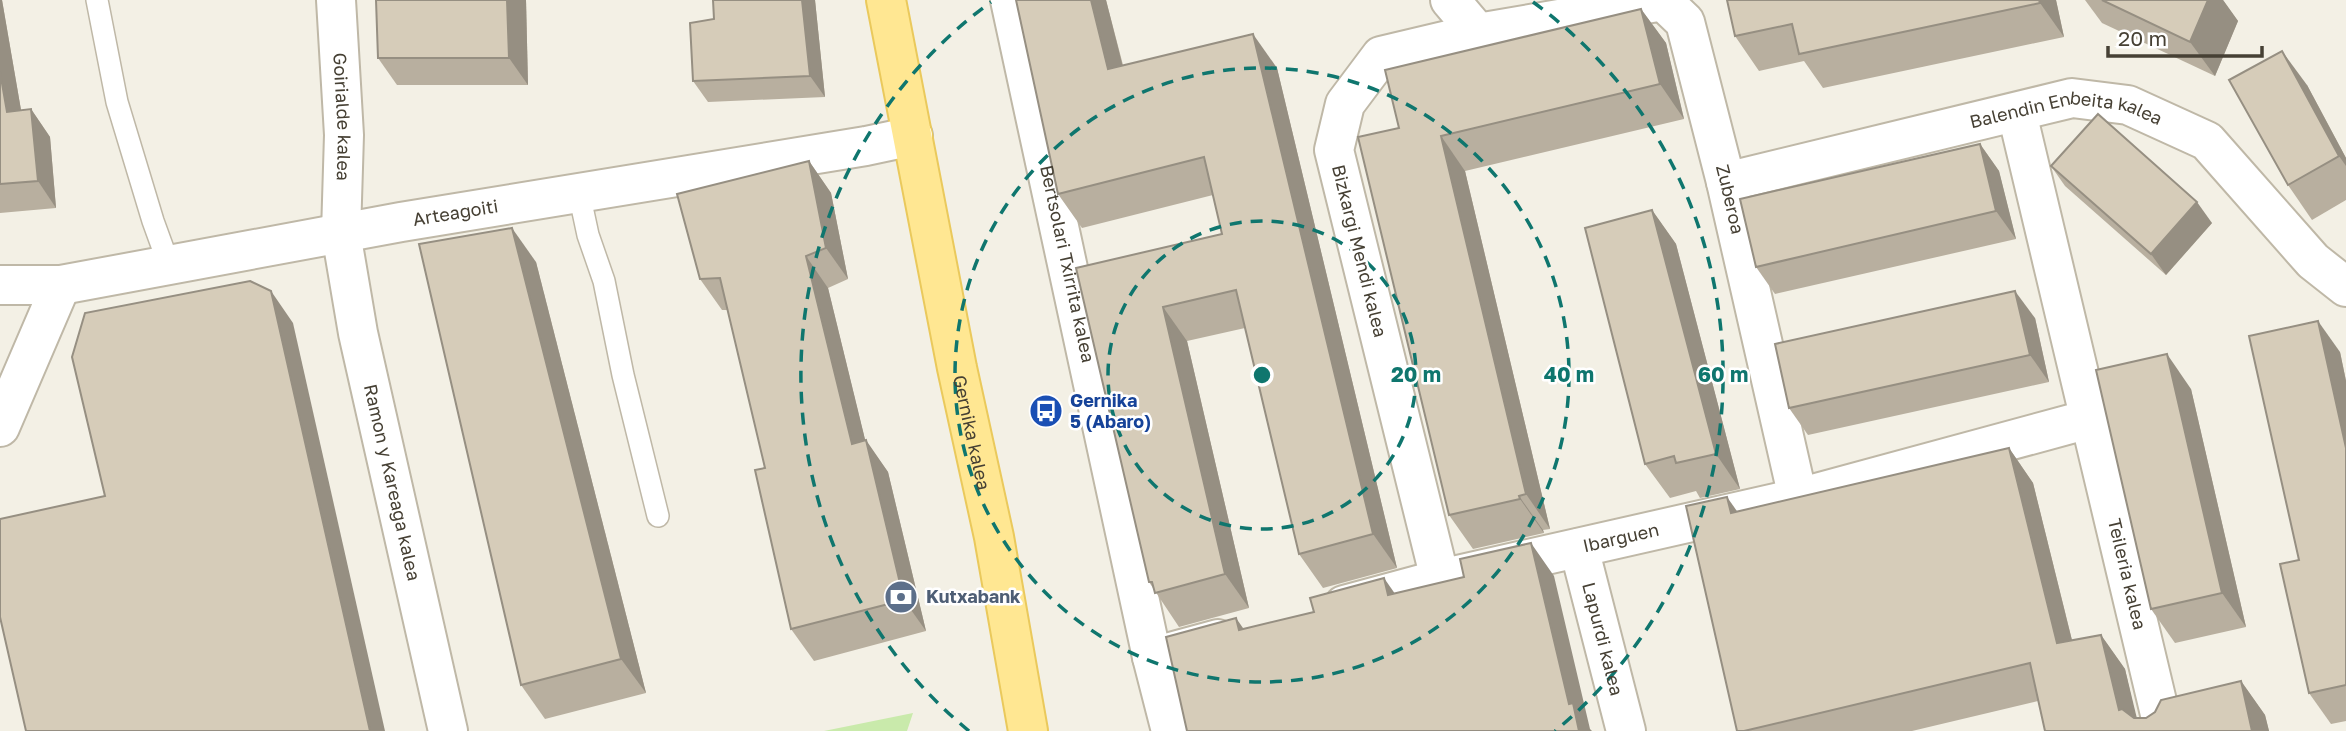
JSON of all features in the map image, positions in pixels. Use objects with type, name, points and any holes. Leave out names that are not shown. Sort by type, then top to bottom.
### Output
[{"type":"main road","name":"Gernika kalea","points":[[886,0],[957,368],[994,537],[1028,731]]},
{"type":"street","name":"Goirialde kalea","points":[[336,0],[344,135],[341,233]]},
{"type":"street","name":"Bertsolari Txirrita kalea","points":[[1010,0],[1152,657],[1171,731]]},
{"type":"street","points":[[1450,0],[1478,33]]},
{"type":"street","name":"Zuberoa","points":[[1381,56],[1478,33],[1663,0],[1685,22],[1726,182],[1798,498]]},
{"type":"street","name":"Bizkargi Mendi kalea","points":[[1381,56],[1345,104],[1334,150],[1440,579]]},
{"type":"street","name":"Balendin Enbeita kalea","points":[[1726,182],[2072,98],[2127,105],[2207,141],[2313,261],[2346,287]]},
{"type":"street","name":"Teileria kalea","points":[[2017,113],[2164,731]]},
{"type":"street","name":"Arteagoiti","points":[[0,285],[61,285],[341,233],[913,136]]},
{"type":"street","name":"Ramon y Kareaga kalea","points":[[341,233],[358,333],[448,731]]},
{"type":"street","points":[[0,427],[61,285]]},
{"type":"street","name":"Ibarguen","points":[[1309,614],[1440,579],[1798,498],[2089,419]]},
{"type":"street","name":"Lapurdi kalea","points":[[1579,548],[1626,731]]},
{"type":"street","points":[[1152,657],[1257,628]]},
{"type":"lane","points":[[97,0],[117,102],[169,265]]},
{"type":"lane","points":[[579,193],[588,235],[604,281],[623,375],[658,516]]},
{"type":"green space","points":[[913,713],[907,731],[824,731]]},
{"type":"building","points":[[376,0],[507,0],[509,58],[378,58]]},
{"type":"building","points":[[713,0],[802,0],[810,76],[693,81],[690,23],[714,19]]},
{"type":"building","points":[[1016,0],[1091,0],[1108,69],[1253,34],[1373,534],[1299,554],[1236,290],[1163,307],[1225,574],[1155,593],[1152,582],[1149,582],[1076,268],[1222,234],[1204,157],[1058,194]]},
{"type":"building","points":[[1727,0],[2039,0],[2040,3],[1799,54],[1792,24],[1735,36]]},
{"type":"building","points":[[2102,0],[2208,0],[2190,42]]},
{"type":"building","points":[[1641,9],[1660,84],[1441,136],[1526,494],[1519,496],[1520,499],[1449,515],[1358,137],[1399,128],[1385,70]]},
{"type":"building","points":[[2282,51],[2339,156],[2288,185],[2229,80]]},
{"type":"building","points":[[0,72],[7,112],[31,109],[38,181],[0,184]]},
{"type":"building","points":[[2098,114],[2197,202],[2151,254],[2051,166]]},
{"type":"building","points":[[1980,144],[1996,211],[1756,267],[1740,199]]},
{"type":"building","points":[[809,161],[826,248],[806,256],[852,444],[866,440],[904,600],[791,629],[755,470],[765,468],[720,278],[700,279],[677,194]]},
{"type":"building","points":[[1652,210],[1716,454],[1676,463],[1674,456],[1645,464],[1585,228]]},
{"type":"building","points":[[512,228],[621,659],[521,685],[419,244]]},
{"type":"building","points":[[250,281],[271,291],[370,731],[26,731],[0,617],[0,519],[105,496],[72,357],[85,313]]},
{"type":"building","points":[[2015,291],[2030,355],[1789,408],[1775,344]]},
{"type":"building","points":[[2318,321],[2346,448],[2346,685],[2309,693],[2280,564],[2299,560],[2249,336]]},
{"type":"building","points":[[2167,354],[2222,593],[2151,609],[2096,370]]},
{"type":"building","points":[[2009,448],[2057,643],[2101,635],[2119,710],[2122,709],[2134,718],[2146,718],[2155,712],[2161,700],[2241,681],[2252,731],[2045,731],[2030,663],[1737,731],[1686,506],[1727,497],[1731,513]]},
{"type":"building","points":[[1531,543],[1569,704],[1573,703],[1579,731],[1187,731],[1166,637],[1236,618],[1239,630],[1314,612],[1310,598],[1384,578],[1388,595],[1464,577],[1460,559]]},
{"type":"place","name":"Gernika 5 (Abaro)","points":[[1046,411]]},
{"type":"place","name":"Kutxabank","points":[[901,597]]}]
